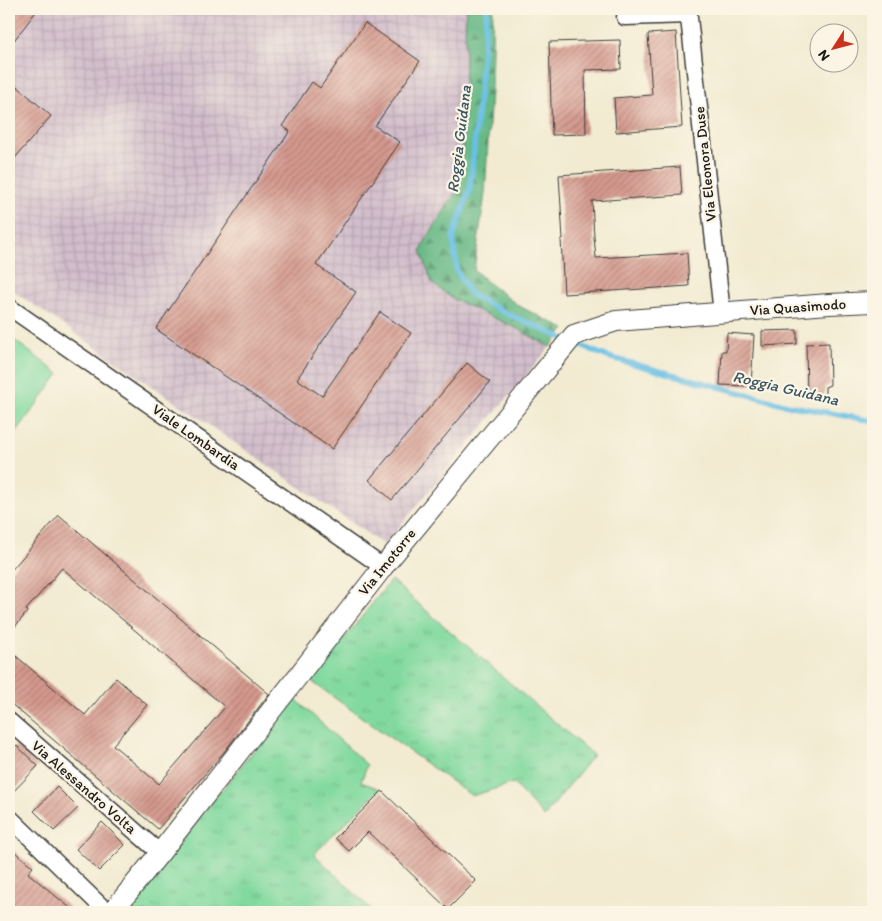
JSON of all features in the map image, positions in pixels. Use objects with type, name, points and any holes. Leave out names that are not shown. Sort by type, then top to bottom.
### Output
[{"type":"street","name":"Via Eleonora Duse","points":[[625,17],[688,12],[722,313]]},
{"type":"street","name":"Via Quasimodo","points":[[722,313],[873,302]]},
{"type":"street","name":"Viale Lombardia","points":[[9,306],[383,567]]},
{"type":"street","name":"Via Imotorre","points":[[112,912],[383,567],[574,335],[616,321],[722,313]]},
{"type":"street","name":"Via Alessandro Volta","points":[[9,721],[160,853]]},
{"type":"street","points":[[9,817],[107,912]]},
{"type":"shaded area","points":[[9,9],[466,9],[460,185],[438,219],[453,299],[518,329],[550,347],[384,545],[9,288]]},
{"type":"green space","points":[[466,9],[493,9],[491,90],[485,194],[474,270],[519,306],[565,329],[550,347],[518,329],[453,299],[432,283],[421,251],[460,185]]},
{"type":"green space","points":[[9,336],[59,374],[9,442]]},
{"type":"green space","points":[[391,580],[593,755],[544,817],[513,783],[472,796],[311,681]]},
{"type":"green space","points":[[295,699],[367,765],[361,782],[380,789],[314,854],[374,912],[124,912]]},
{"type":"building","points":[[9,9],[38,9],[9,47]]},
{"type":"building","points":[[365,23],[420,61],[375,126],[400,142],[316,265],[356,292],[297,379],[322,396],[380,312],[411,333],[332,449],[156,329],[290,131],[282,126],[312,82],[320,88]]},
{"type":"building","points":[[676,32],[682,127],[616,132],[614,98],[652,95],[648,34]]},
{"type":"building","points":[[620,40],[621,69],[585,70],[586,134],[552,135],[549,42]]},
{"type":"building","points":[[9,79],[51,116],[9,165]]},
{"type":"building","points":[[680,167],[682,195],[592,201],[594,237],[596,258],[687,253],[689,286],[564,294],[559,175]]},
{"type":"building","points":[[797,330],[797,344],[762,346],[762,331]]},
{"type":"building","points":[[727,333],[754,335],[751,386],[720,385],[722,351],[726,351]]},
{"type":"building","points":[[829,343],[830,385],[825,387],[825,396],[807,396],[806,344]]},
{"type":"building","points":[[467,363],[490,382],[392,500],[369,480]]},
{"type":"building","points":[[59,515],[269,694],[224,752],[158,829],[9,702],[9,650],[85,715],[116,678],[147,705],[113,745],[159,784],[225,707],[62,568],[26,610],[28,611],[9,634],[9,573]]},
{"type":"building","points":[[16,745],[38,766],[9,796],[9,753]]},
{"type":"building","points":[[57,787],[78,808],[54,831],[34,811]]},
{"type":"building","points":[[382,791],[476,881],[448,909],[368,832],[349,851],[335,838]]},
{"type":"building","points":[[102,822],[125,845],[99,871],[76,849]]},
{"type":"building","points":[[9,847],[33,867],[28,873],[75,912],[9,912]]},
{"type":"waterway","name":"Roggia Guidana","points":[[487,9],[470,189],[453,237],[457,271],[470,294],[505,313],[565,339]]},
{"type":"waterway","name":"Roggia Guidana","points":[[574,343],[608,357],[787,405],[873,421]]}]
